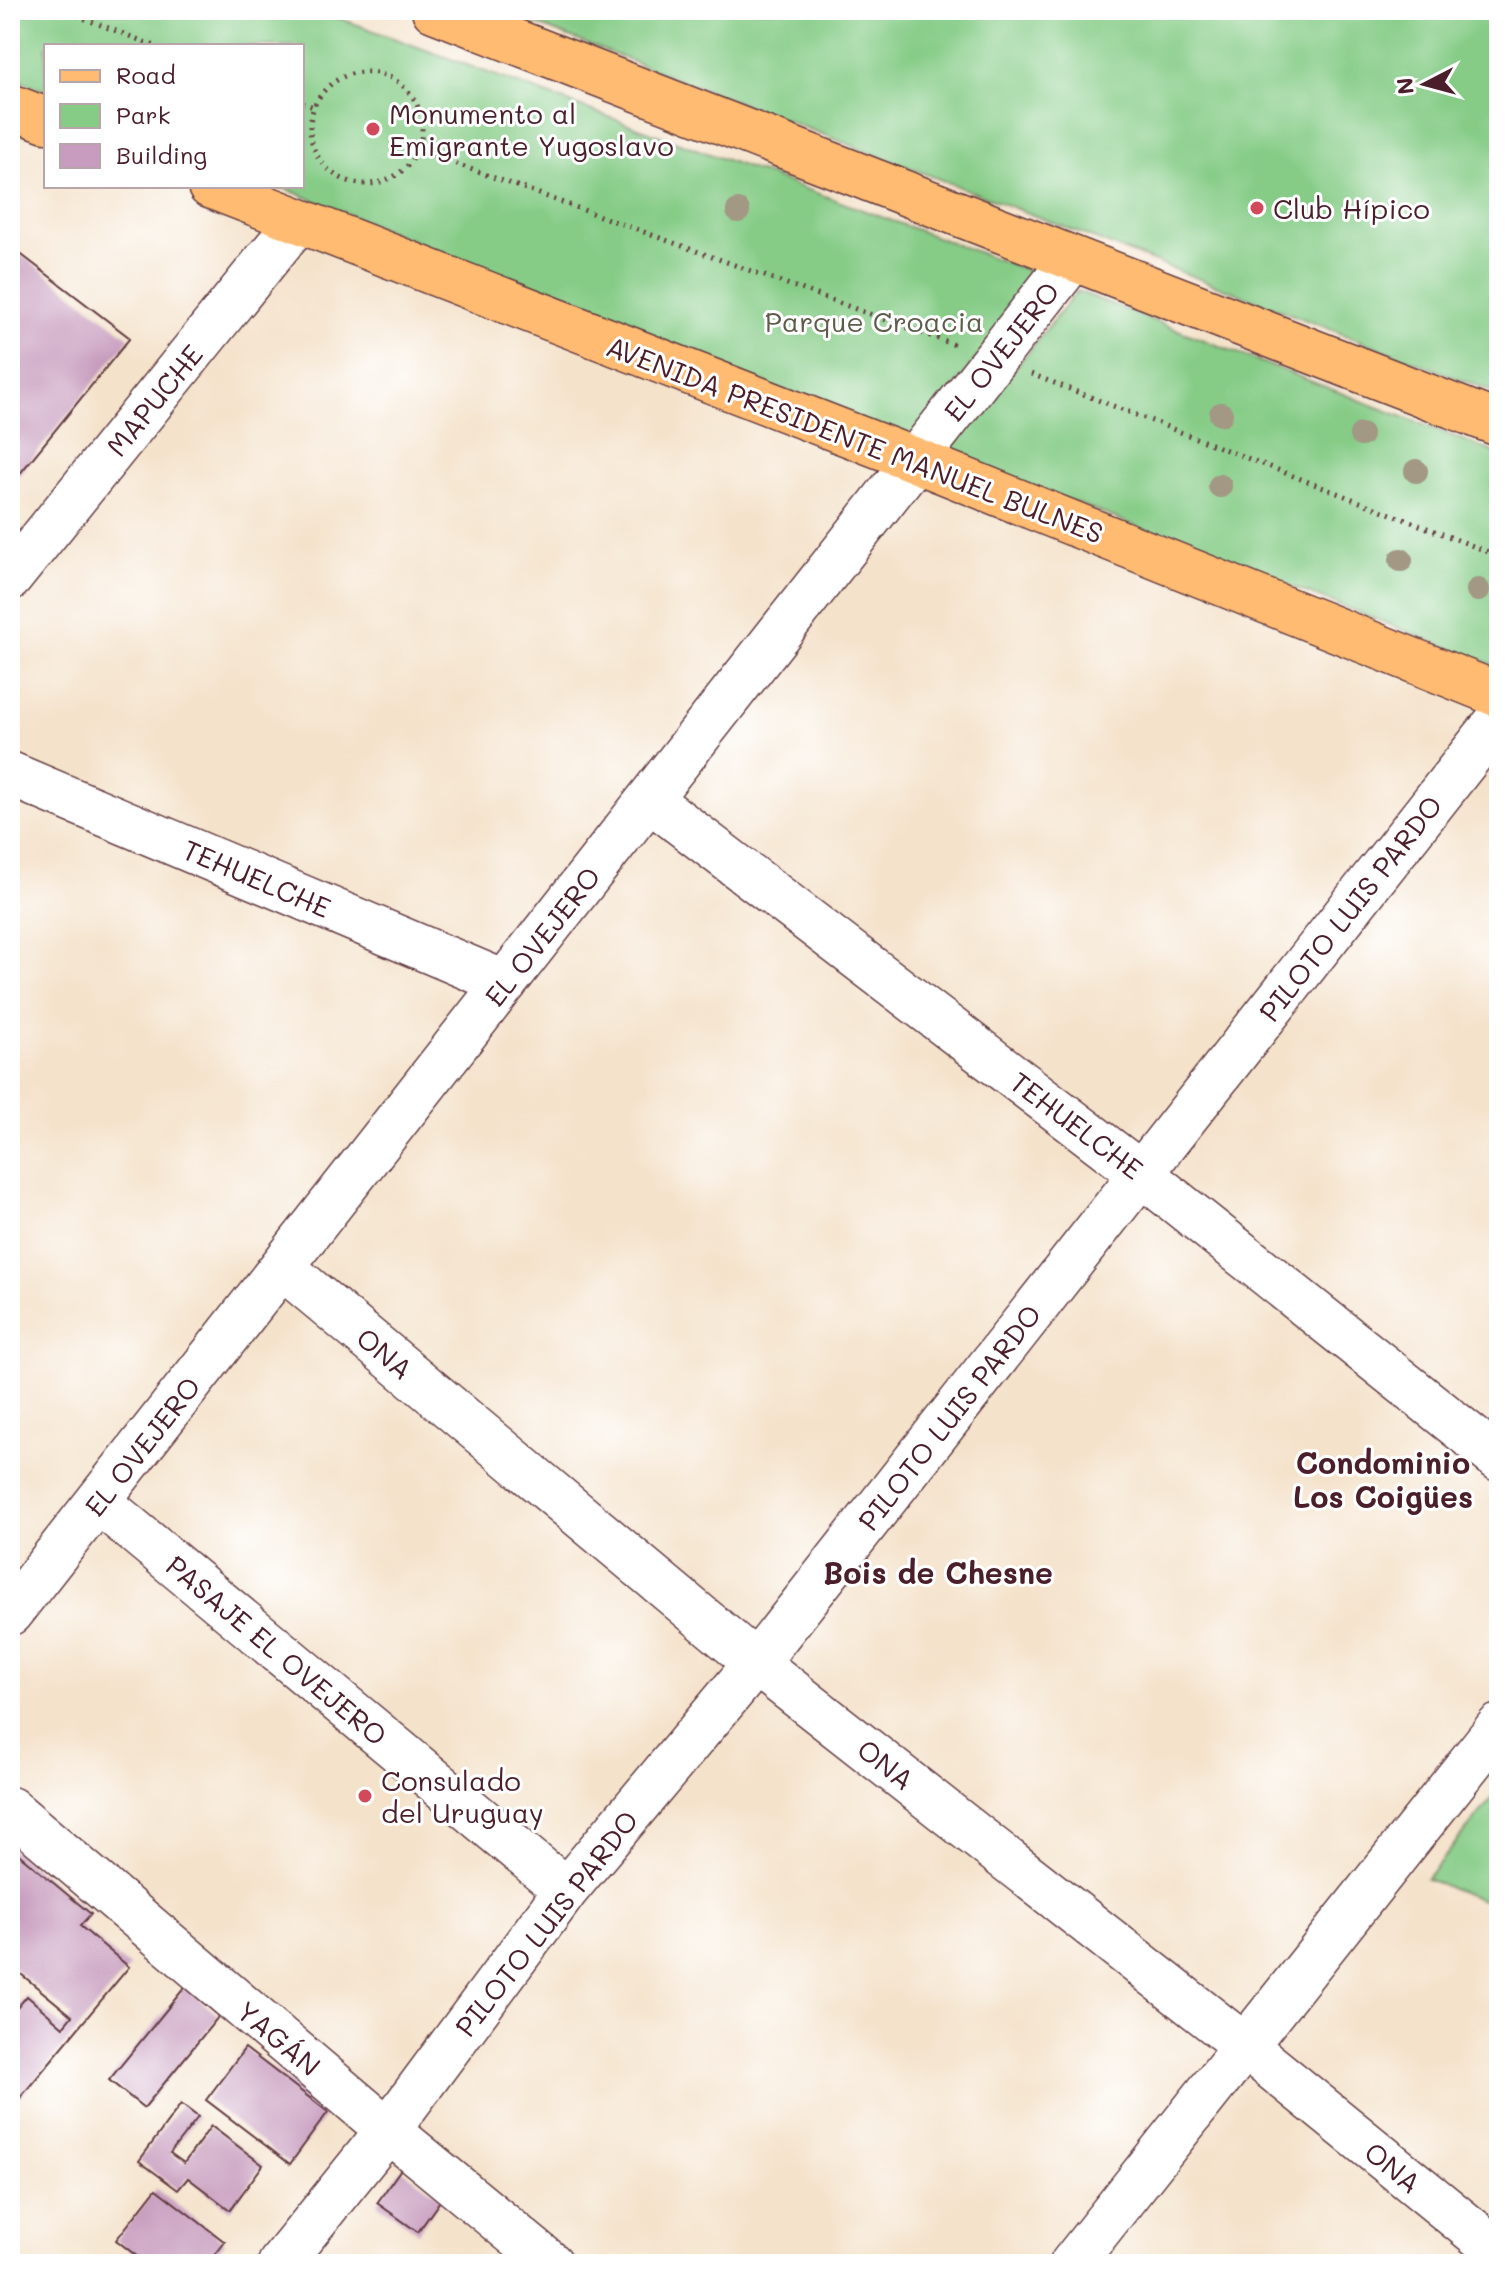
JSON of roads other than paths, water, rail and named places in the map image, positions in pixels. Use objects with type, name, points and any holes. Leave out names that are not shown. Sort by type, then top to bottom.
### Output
[{"type":"main road","points":[[434,10],[1073,259],[1496,414]]},
{"type":"main road","points":[[10,106],[44,119]]},
{"type":"main road","name":"AVENIDA PRESIDENTE MANUEL BULNES","points":[[215,188],[915,460],[1499,695]]},
{"type":"street","name":"MAPUCHE","points":[[10,578],[298,221]]},
{"type":"street","name":"EL OVEJERO","points":[[10,1613],[1073,259]]},
{"type":"street","name":"PILOTO LUIS PARDO","points":[[280,2264],[388,2130],[566,1890],[756,1663],[1499,719]]},
{"type":"street","name":"TEHUELCHE","points":[[10,774],[505,983]]},
{"type":"street","name":"TEHUELCHE","points":[[649,799],[1140,1173],[1499,1459]]},
{"type":"street","name":"ONA","points":[[282,1267],[756,1663],[1245,2046],[1498,2250]]},
{"type":"street","name":"PASAJE EL OVEJERO","points":[[98,1501],[566,1890]]},
{"type":"street","points":[[1072,2264],[1499,1726]]},
{"type":"street","name":"YAGÁN","points":[[10,1809],[551,2264]]},
{"type":"street","points":[[1487,2264],[1498,2250]]},
{"type":"place","name":"Monumento al Emigrante Yugoslavo","points":[[373,129]]},
{"type":"place","name":"Club Hípico","points":[[1257,208]]},
{"type":"place","name":"Consulado del Uruguay","points":[[365,1796]]},
{"type":"district","name":"Condominio Los Coigües","points":[[1383,1479]]},
{"type":"district","name":"Bois de Chesne","points":[[938,1572]]},
{"type":"park label","name":"Parque Croacia","points":[[874,321]]}]
